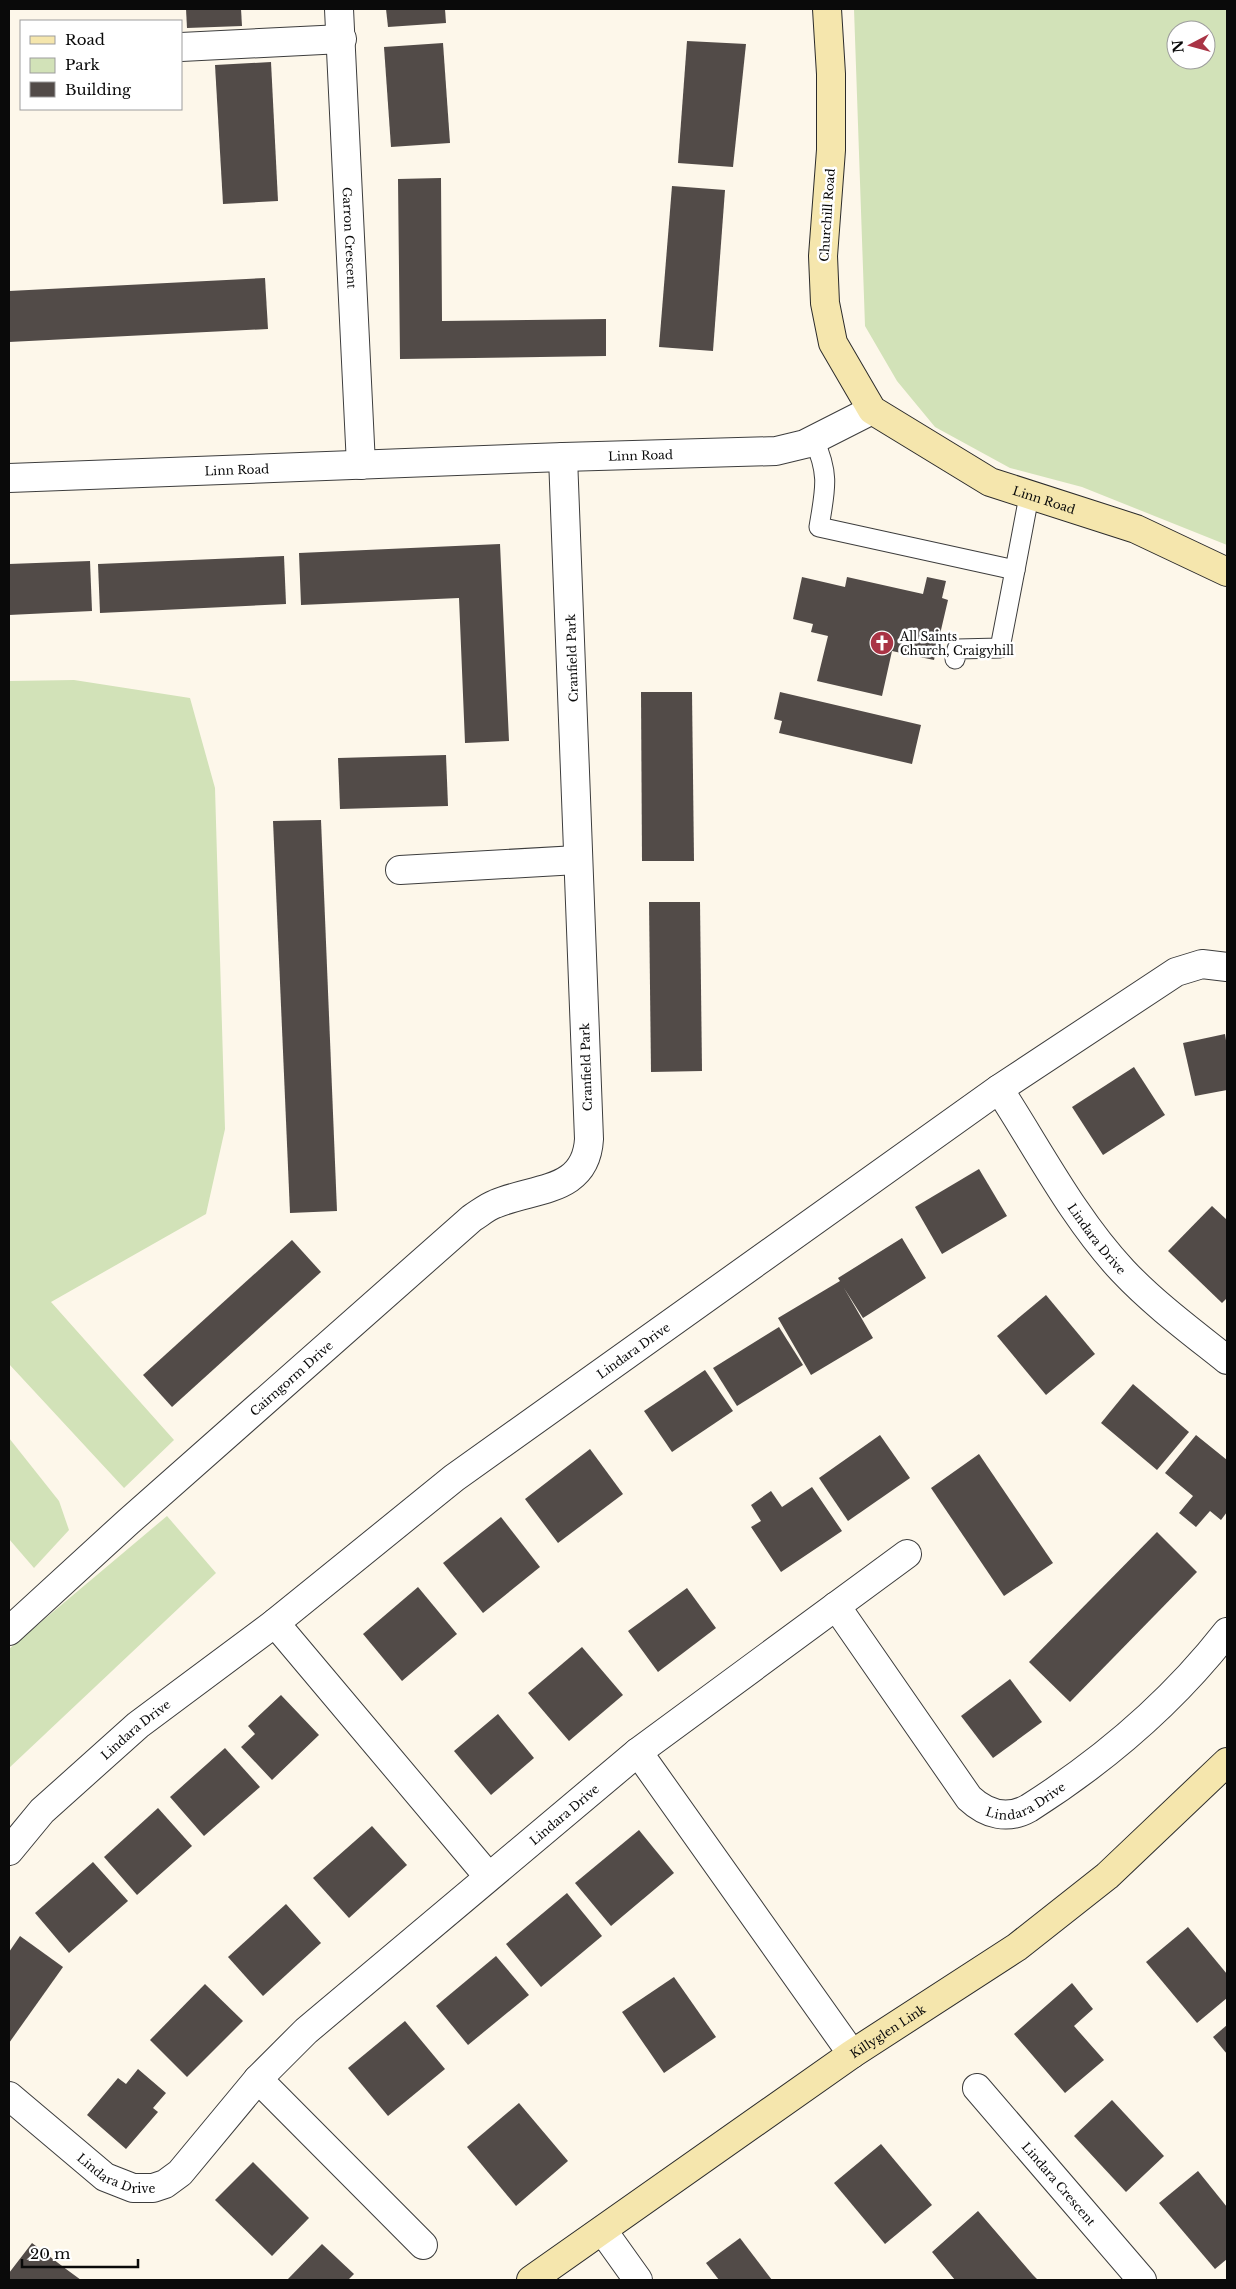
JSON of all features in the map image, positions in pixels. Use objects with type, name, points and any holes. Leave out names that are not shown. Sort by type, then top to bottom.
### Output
[{"type":"street","name":"Garron Crescent","points":[[339,9],[342,39],[361,465]]},
{"type":"street","name":"Churchill Road","points":[[827,9],[831,74],[831,150],[823,256],[825,303],[833,343],[872,410]]},
{"type":"street","points":[[182,46],[342,39]]},
{"type":"street","name":"Linn Road","points":[[9,478],[776,451],[814,440],[872,410],[990,482],[1136,529],[1227,572]]},
{"type":"street","name":"Cranfield Park","points":[[563,457],[588,1155]]},
{"type":"street","points":[[400,870],[577,860]]},
{"type":"street","name":"Lindara Drive","points":[[9,1851],[42,1811],[138,1725],[276,1622],[454,1478],[999,1089],[1176,972],[1202,964],[1227,967]]},
{"type":"street","name":"Lindara Drive","points":[[999,1089],[1089,1229],[1109,1256],[1142,1289],[1227,1360]]},
{"type":"street","name":"Cairngorm Drive","points":[[9,1631],[135,1516],[472,1218],[495,1204],[566,1181],[579,1171],[588,1155]]},
{"type":"street","name":"Lindara Drive","points":[[9,2096],[105,2177],[129,2187],[147,2189],[162,2185],[180,2173],[258,2079],[300,2036],[488,1876],[638,1752],[907,1554]]},
{"type":"street","name":"Lindara Drive","points":[[836,1606],[969,1798],[981,1808],[1002,1815],[1017,1814],[1030,1808],[1097,1761],[1170,1695],[1227,1632]]},
{"type":"street","points":[[276,1622],[488,1876]]},
{"type":"street","points":[[638,1752],[852,2054]]},
{"type":"street","name":"Killyglen Link","points":[[531,2280],[852,2054],[1017,1947],[1107,1876],[1227,1762]]},
{"type":"street","points":[[258,2079],[423,2245]]},
{"type":"street","name":"Lindara Crescent","points":[[977,2088],[1142,2280]]},
{"type":"street","points":[[603,2231],[638,2280]]},
{"type":"lane","points":[[814,440],[820,453],[826,482],[819,527],[1015,570]]},
{"type":"lane","points":[[955,659],[957,649],[1000,648],[1030,496]]},
{"type":"green space","points":[[854,9],[1227,9],[1227,545],[1082,487],[1010,468],[935,427],[897,381],[865,326]]},
{"type":"green space","points":[[74,680],[190,698],[215,788],[225,1129],[206,1214],[51,1302],[174,1440],[124,1488],[9,1364],[9,681]]},
{"type":"green space","points":[[9,1438],[59,1501],[69,1530],[34,1568],[9,1539]]},
{"type":"green space","points":[[167,1516],[216,1573],[9,1768],[9,1649]]},
{"type":"building","points":[[186,9],[241,9],[242,26],[187,28]]},
{"type":"building","points":[[386,9],[445,9],[446,23],[388,27]]},
{"type":"building","points":[[687,41],[746,44],[733,167],[678,163]]},
{"type":"building","points":[[443,43],[450,143],[391,147],[384,47]]},
{"type":"building","points":[[271,62],[278,201],[223,204],[215,65]]},
{"type":"building","points":[[441,178],[442,321],[606,319],[606,356],[400,359],[398,179]]},
{"type":"building","points":[[672,186],[725,190],[713,351],[659,347]]},
{"type":"building","points":[[265,278],[268,329],[9,342],[9,291]]},
{"type":"building","points":[[500,544],[509,741],[465,743],[459,598],[301,605],[299,553]]},
{"type":"building","points":[[284,556],[286,604],[100,613],[98,564]]},
{"type":"building","points":[[90,561],[92,611],[9,615],[9,564]]},
{"type":"building","name":"All Saints Church, Craigyhill","points":[[802,577],[845,587],[847,577],[923,594],[927,577],[946,581],[942,598],[948,600],[934,660],[892,651],[882,696],[817,681],[828,636],[811,632],[813,624],[793,619]]},
{"type":"building","points":[[641,692],[692,692],[694,861],[642,861]]},
{"type":"building","points":[[780,692],[921,725],[912,764],[779,733],[782,721],[774,719]]},
{"type":"building","points":[[446,755],[448,806],[340,809],[338,758]]},
{"type":"building","points":[[321,820],[337,1211],[290,1213],[273,821]]},
{"type":"building","points":[[649,902],[700,902],[702,1071],[651,1072]]},
{"type":"building","points":[[1225,1034],[1227,1047],[1227,1090],[1195,1096],[1183,1043]]},
{"type":"building","points":[[1134,1067],[1165,1115],[1103,1155],[1072,1107]]},
{"type":"building","points":[[979,1169],[1007,1216],[942,1254],[915,1207]]},
{"type":"building","points":[[1212,1206],[1227,1220],[1227,1298],[1222,1303],[1168,1251]]},
{"type":"building","points":[[902,1238],[926,1278],[863,1318],[844,1288],[873,1338],[811,1375],[778,1318],[840,1281],[838,1278]]},
{"type":"building","points":[[292,1240],[321,1272],[172,1407],[143,1375]]},
{"type":"building","points":[[1046,1295],[1095,1354],[1046,1395],[997,1336]]},
{"type":"building","points":[[779,1327],[803,1365],[737,1406],[713,1368]]},
{"type":"building","points":[[705,1370],[733,1411],[672,1452],[644,1411]]},
{"type":"building","points":[[1133,1384],[1189,1432],[1157,1470],[1101,1423]]},
{"type":"building","points":[[880,1435],[910,1478],[848,1521],[819,1478]]},
{"type":"building","points":[[1196,1435],[1227,1460],[1227,1512],[1221,1520],[1210,1511],[1196,1527],[1179,1513],[1193,1496],[1165,1473]]},
{"type":"building","points":[[590,1449],[623,1494],[558,1543],[525,1499]]},
{"type":"building","points":[[979,1454],[1053,1563],[1004,1596],[931,1488]]},
{"type":"building","points":[[812,1487],[842,1531],[781,1572],[751,1527],[761,1521],[751,1505],[771,1491],[782,1507]]},
{"type":"building","points":[[501,1517],[540,1567],[483,1613],[443,1563]]},
{"type":"building","points":[[1157,1532],[1197,1572],[1070,1702],[1029,1662]]},
{"type":"building","points":[[418,1587],[457,1634],[402,1681],[363,1634]]},
{"type":"building","points":[[687,1588],[716,1628],[658,1672],[628,1631]]},
{"type":"building","points":[[582,1647],[623,1695],[569,1741],[528,1693]]},
{"type":"building","points":[[1010,1679],[1042,1722],[993,1758],[961,1716]]},
{"type":"building","points":[[281,1695],[319,1735],[272,1780],[241,1747],[255,1734],[248,1726]]},
{"type":"building","points":[[498,1714],[534,1758],[491,1795],[454,1751]]},
{"type":"building","points":[[225,1748],[260,1787],[204,1836],[170,1797]]},
{"type":"building","points":[[158,1808],[192,1846],[137,1895],[104,1857]]},
{"type":"building","points":[[372,1826],[407,1865],[349,1918],[313,1878]]},
{"type":"building","points":[[639,1830],[674,1873],[611,1926],[575,1883]]},
{"type":"building","points":[[93,1862],[128,1901],[69,1953],[35,1913]]},
{"type":"building","points":[[567,1893],[602,1936],[541,1987],[506,1944]]},
{"type":"building","points":[[286,1904],[321,1943],[263,1996],[228,1957]]},
{"type":"building","points":[[1188,1927],[1227,1974],[1227,1998],[1197,2023],[1146,1962]]},
{"type":"building","points":[[20,1936],[63,1967],[9,2043],[9,1952]]},
{"type":"building","points":[[496,1956],[529,1995],[468,2045],[436,2006]]},
{"type":"building","points":[[674,1977],[716,2037],[664,2073],[622,2012]]},
{"type":"building","points":[[1072,1983],[1093,2009],[1074,2026],[1104,2060],[1065,2093],[1014,2034]]},
{"type":"building","points":[[205,1984],[243,2021],[187,2077],[150,2040]]},
{"type":"building","points":[[405,2021],[445,2069],[388,2116],[348,2068]]},
{"type":"building","points":[[1227,2025],[1227,2054],[1213,2037]]},
{"type":"building","points":[[138,2069],[166,2093],[153,2108],[158,2112],[126,2149],[87,2115],[118,2078],[126,2084]]},
{"type":"building","points":[[1112,2100],[1164,2156],[1126,2192],[1074,2136]]},
{"type":"building","points":[[519,2103],[568,2161],[516,2206],[467,2147]]},
{"type":"building","points":[[881,2144],[932,2205],[885,2244],[834,2183]]},
{"type":"building","points":[[253,2162],[309,2218],[272,2256],[215,2200]]},
{"type":"building","points":[[1198,2171],[1227,2207],[1227,2259],[1215,2269],[1159,2203]]},
{"type":"building","points":[[978,2211],[1038,2280],[955,2280],[932,2252]]},
{"type":"building","points":[[740,2238],[772,2280],[719,2280],[706,2263]]},
{"type":"building","points":[[32,2243],[81,2280],[9,2280],[9,2273]]},
{"type":"building","points":[[322,2244],[354,2274],[348,2280],[287,2280]]},
{"type":"place","name":"All Saints Church, Craigyhill","points":[[882,643]]}]
